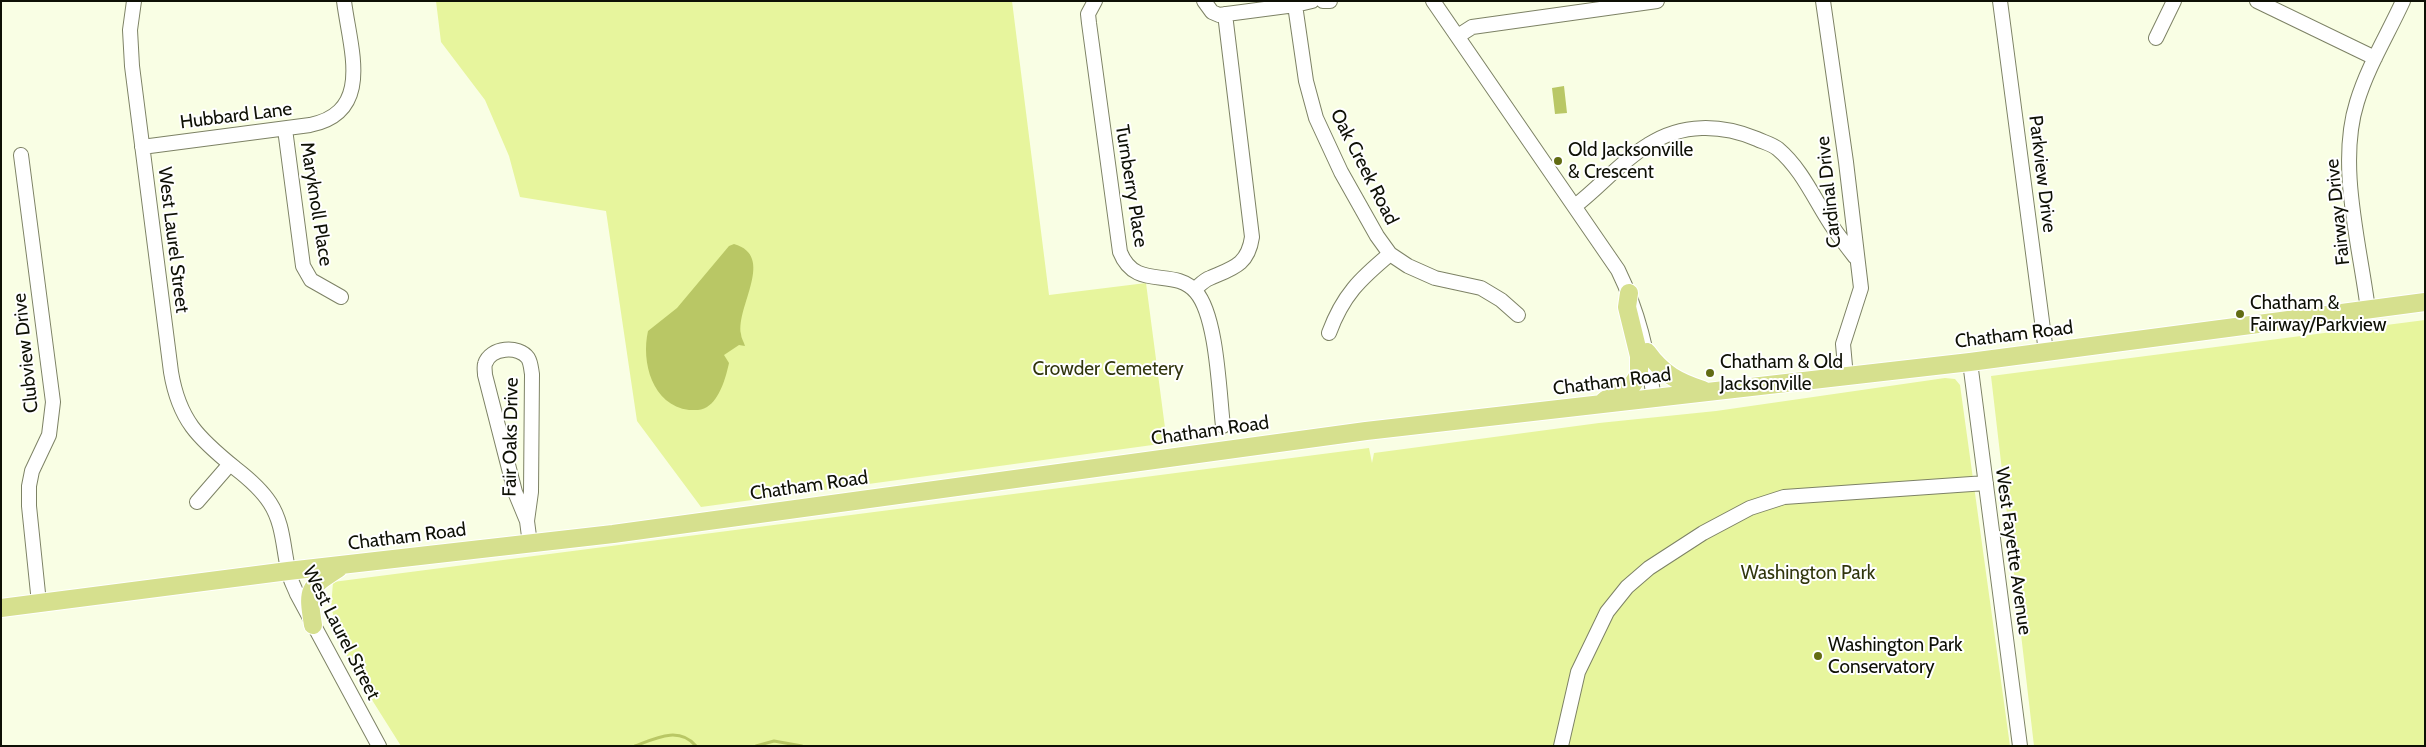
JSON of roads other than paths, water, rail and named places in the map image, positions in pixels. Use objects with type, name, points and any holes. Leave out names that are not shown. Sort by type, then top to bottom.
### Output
[{"type":"main road","points":[[1595,405],[1622,392],[1633,384],[1639,374],[1639,356],[1628,307],[1629,293]]},
{"type":"main road","name":"Chatham Road","points":[[1,608],[288,571],[530,544],[1366,431],[1970,362],[2425,302]]},
{"type":"main road","points":[[1647,352],[1665,374],[1674,380],[1711,392]]},
{"type":"main road","points":[[313,625],[310,600],[311,589],[317,582],[343,566]]},
{"type":"street","name":"West Laurel Street","points":[[134,1],[130,30],[130,48],[171,372],[177,401],[189,425],[259,489],[270,503],[282,533],[288,571],[313,625],[379,746]]},
{"type":"street","name":"Hubbard Lane","points":[[142,147],[285,129],[323,123],[334,117],[347,104],[353,89],[353,70],[344,1]]},
{"type":"street","name":"Turnberry Place","points":[[1095,1],[1088,14],[1120,252],[1125,263],[1135,272],[1147,276],[1179,280],[1194,290]]},
{"type":"street","points":[[1223,426],[1210,320],[1202,301],[1194,290],[1208,278],[1230,271],[1239,265],[1251,246],[1252,237],[1214,9],[1295,6],[1312,1]]},
{"type":"street","points":[[1323,1],[1330,1]]},
{"type":"street","points":[[1433,1],[1618,270],[1639,319],[1647,352],[1654,398]]},
{"type":"street","points":[[1458,36],[1472,27],[1657,1]]},
{"type":"street","name":"Cardinal Drive","points":[[1823,1],[1846,162],[1855,257],[1861,288],[1843,344],[1846,377]]},
{"type":"street","name":"Parkview Drive","points":[[2000,1],[2046,352]]},
{"type":"street","points":[[2156,38],[2174,1]]},
{"type":"street","points":[[2257,1],[2375,58]]},
{"type":"street","name":"Fairway Drive","points":[[2368,310],[2350,178],[2350,143],[2357,103],[2375,58],[2403,1]]},
{"type":"street","name":"Oak Creek Road","points":[[1295,6],[1306,81],[1316,118],[1341,172],[1377,236],[1390,254],[1422,273],[1481,288],[1501,300],[1518,315]]},
{"type":"street","points":[[1575,206],[1588,196],[1622,162],[1650,143],[1668,135],[1697,128],[1718,127],[1742,133],[1776,147],[1796,169],[1834,229],[1855,257]]},
{"type":"street","name":"Maryknoll Place","points":[[285,129],[303,266],[311,280],[341,297]]},
{"type":"street","name":"Clubview Drive","points":[[21,155],[53,402],[49,435],[32,471],[29,486],[29,506],[40,603]]},
{"type":"street","name":"Oak Creek Road","points":[[1329,333],[1336,313],[1346,295],[1360,279],[1390,254]]},
{"type":"street","name":"Fair Oaks Drive","points":[[527,521],[531,492],[532,374],[529,360],[524,354],[515,350],[499,351],[492,355],[485,363],[485,375],[515,492],[527,521],[530,544]]},
{"type":"street","name":"West Fayette Avenue","points":[[1970,362],[2020,746]]},
{"type":"street","points":[[197,502],[230,464]]},
{"type":"street","points":[[1561,746],[1578,672],[1607,612],[1627,587],[1649,568],[1703,533],[1750,508],[1782,497],[1986,483]]},
{"type":"waterway","points":[[635,746],[659,737],[675,735],[682,736],[696,746]]},
{"type":"waterway","points":[[756,746],[774,741],[802,746]]},
{"type":"place","name":"Old Jacksonville & Crescent","points":[[1558,161]]},
{"type":"place","name":"Chatham & Fairway/Parkview","points":[[2240,314]]},
{"type":"place","name":"Chatham & Old Jacksonville","points":[[1710,373]]},
{"type":"place","name":"Washington Park Conservatory","points":[[1818,656]]},
{"type":"park label","name":"Crowder Cemetery","points":[[1108,369]]},
{"type":"park label","name":"Washington Park","points":[[1808,573]]}]
